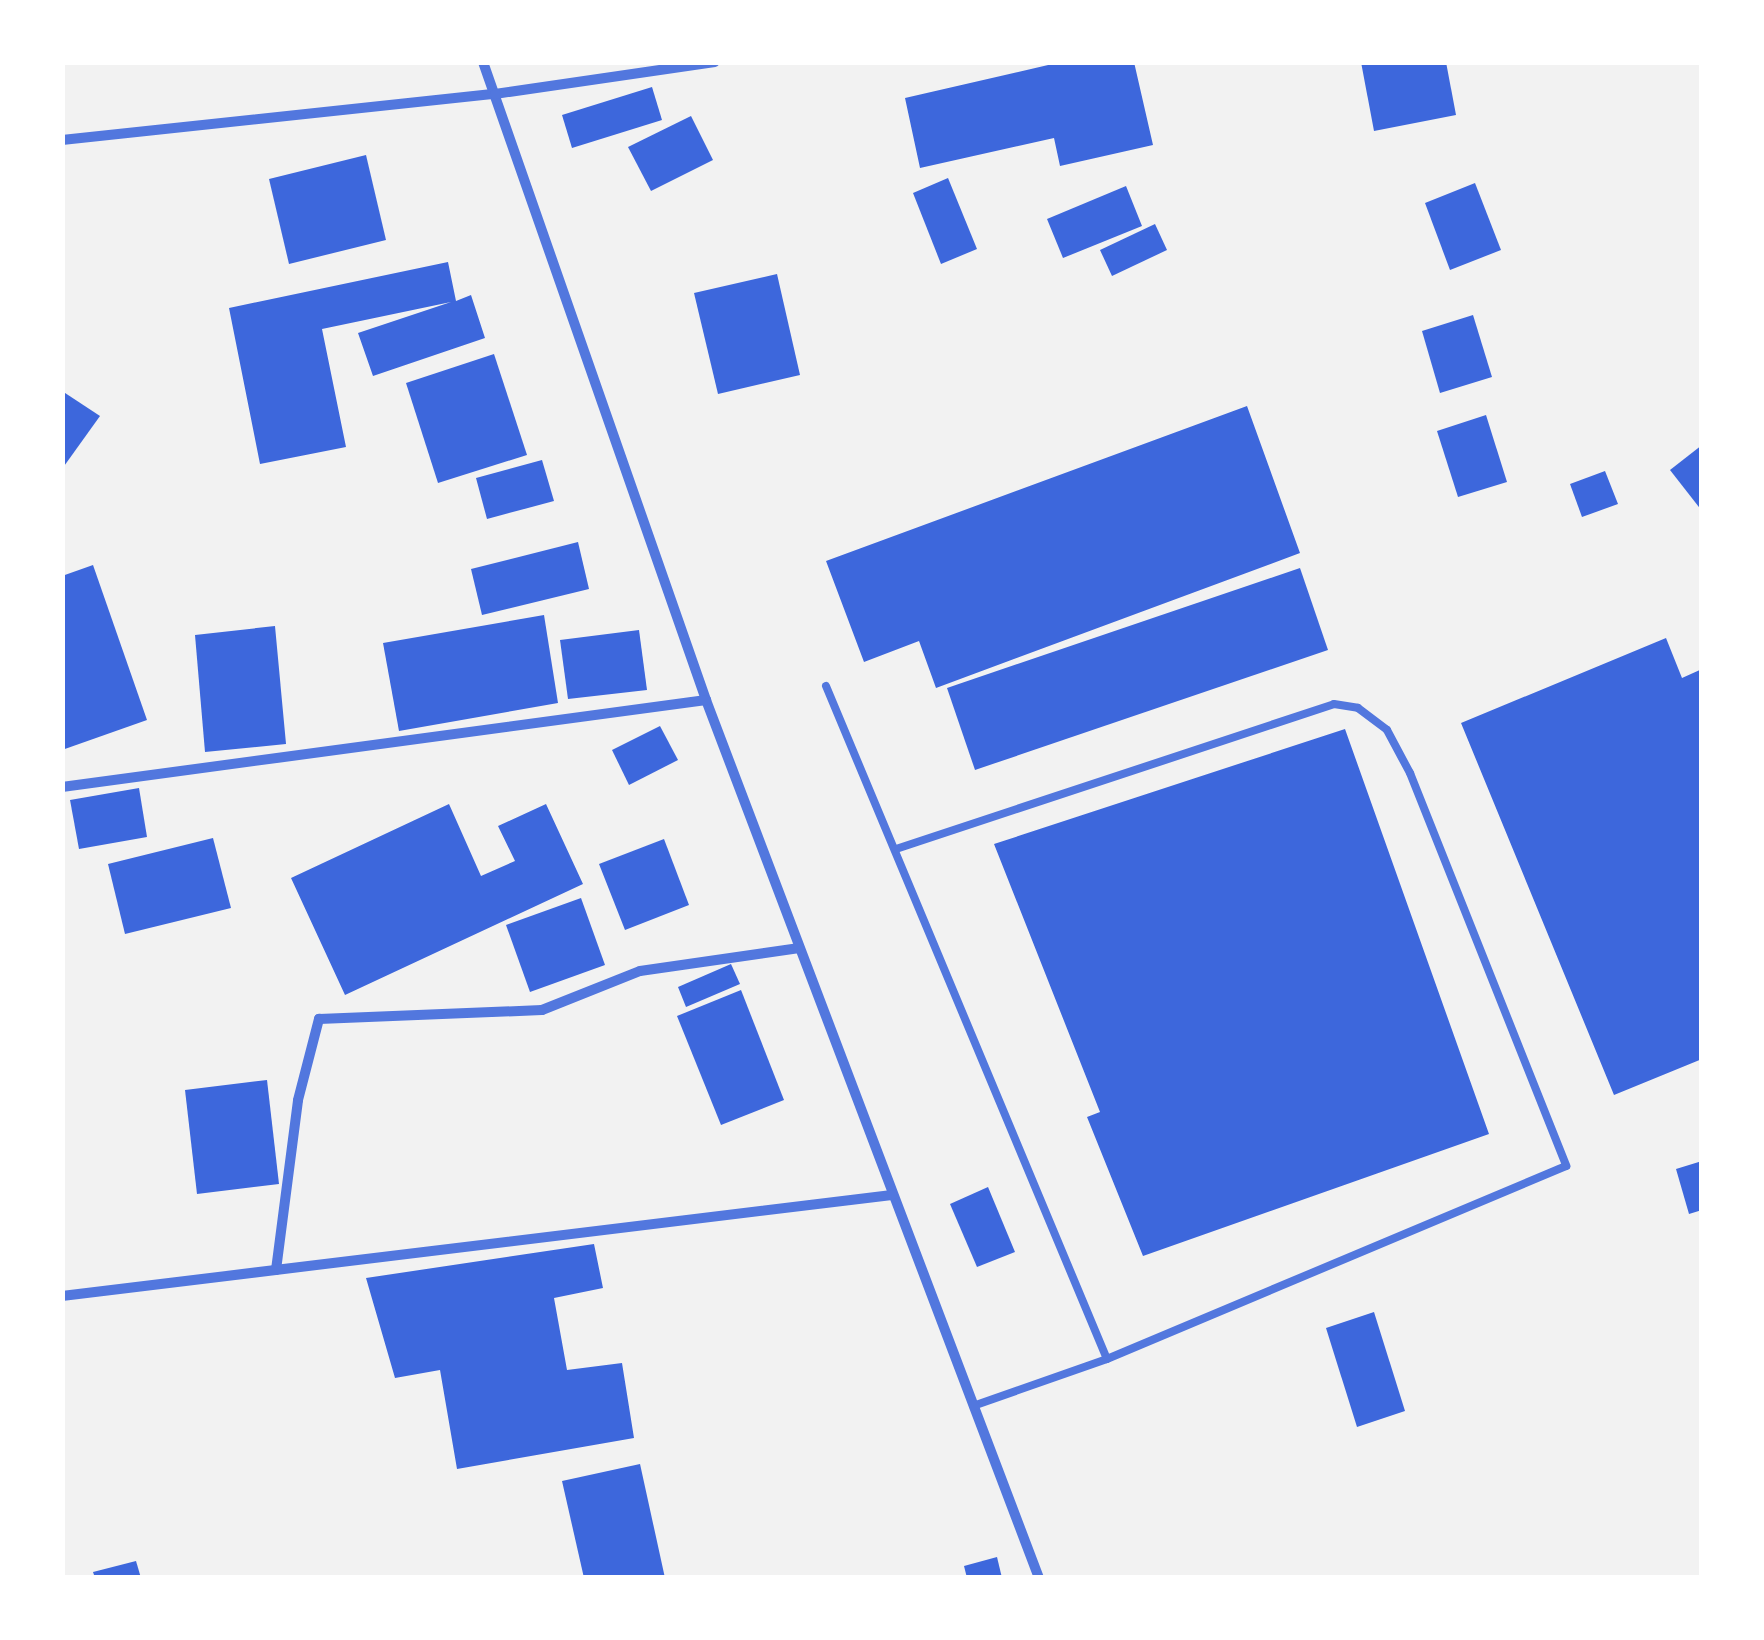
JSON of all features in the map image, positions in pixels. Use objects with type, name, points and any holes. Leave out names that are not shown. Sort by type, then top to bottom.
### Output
[{"type":"street","points":[[482,62],[706,700],[1039,1578]]},
{"type":"street","points":[[62,140],[495,94],[715,62]]},
{"type":"street","points":[[62,787],[706,700]]},
{"type":"street","points":[[276,1270],[298,1100],[319,1019],[542,1010],[640,971],[799,948]]},
{"type":"street","points":[[62,1296],[892,1195]]},
{"type":"lane","points":[[826,686],[1108,1360]]},
{"type":"lane","points":[[896,849],[1334,704],[1358,708],[1387,730],[1423,804],[1566,1166],[1108,1360],[973,1406]]},
{"type":"building","points":[[1061,62],[1134,62],[1153,145],[1060,166],[1054,138],[920,168],[905,98]]},
{"type":"building","points":[[1361,62],[1446,62],[1456,115],[1374,131]]},
{"type":"building","points":[[652,87],[662,120],[572,148],[562,115]]},
{"type":"building","points":[[691,116],[713,160],[651,191],[628,147]]},
{"type":"building","points":[[366,155],[386,240],[289,264],[269,179]]},
{"type":"building","points":[[948,178],[977,249],[941,264],[913,193]]},
{"type":"building","points":[[1475,183],[1501,250],[1450,270],[1425,203]]},
{"type":"building","points":[[1126,186],[1142,226],[1063,258],[1047,219]]},
{"type":"building","points":[[1155,224],[1167,250],[1112,276],[1100,250]]},
{"type":"building","points":[[448,262],[456,301],[471,295],[485,338],[373,376],[358,333],[451,302],[322,329],[346,447],[260,464],[229,308]]},
{"type":"building","points":[[777,274],[800,375],[718,394],[694,293]]},
{"type":"building","points":[[1473,315],[1492,377],[1440,393],[1422,331]]},
{"type":"building","points":[[494,354],[527,455],[438,483],[406,383]]},
{"type":"building","points":[[62,391],[100,416],[62,469]]},
{"type":"building","points":[[1247,406],[1300,553],[936,688],[919,641],[864,662],[826,561]]},
{"type":"building","points":[[1486,415],[1507,482],[1458,497],[1437,431]]},
{"type":"building","points":[[1702,445],[1702,511],[1670,470]]},
{"type":"building","points":[[542,460],[554,501],[487,519],[476,478]]},
{"type":"building","points":[[1605,471],[1618,504],[1582,517],[1570,484]]},
{"type":"building","points":[[578,542],[589,589],[482,615],[471,569]]},
{"type":"building","points":[[93,565],[147,720],[62,750],[62,576]]},
{"type":"building","points":[[1300,568],[1328,650],[975,770],[947,688]]},
{"type":"building","points":[[544,615],[558,703],[399,731],[383,643]]},
{"type":"building","points":[[275,626],[286,744],[205,752],[195,635]]},
{"type":"building","points":[[639,630],[647,690],[568,699],[560,640]]},
{"type":"building","points":[[1666,638],[1682,678],[1702,669],[1702,1059],[1614,1095],[1461,723]]},
{"type":"building","points":[[660,726],[678,760],[629,785],[612,750]]},
{"type":"building","points":[[1345,729],[1489,1134],[1143,1256],[1087,1117],[1100,1112],[994,844]]},
{"type":"building","points":[[139,788],[147,837],[79,849],[70,800]]},
{"type":"building","points":[[449,804],[481,876],[515,861],[498,826],[546,804],[583,884],[345,995],[291,878]]},
{"type":"building","points":[[213,838],[231,908],[125,934],[108,864]]},
{"type":"building","points":[[664,839],[689,905],[625,930],[599,864]]},
{"type":"building","points":[[581,898],[605,965],[530,992],[506,925]]},
{"type":"building","points":[[731,964],[740,984],[686,1007],[678,987]]},
{"type":"building","points":[[741,990],[784,1100],[721,1125],[677,1016]]},
{"type":"building","points":[[267,1080],[279,1184],[197,1194],[185,1090]]},
{"type":"building","points":[[1702,1161],[1702,1210],[1689,1214],[1676,1169]]},
{"type":"building","points":[[988,1187],[1015,1252],[977,1267],[950,1204]]},
{"type":"building","points":[[594,1244],[603,1288],[554,1298],[567,1370],[622,1363],[634,1438],[457,1469],[440,1370],[395,1378],[366,1278]]},
{"type":"building","points":[[1374,1312],[1405,1411],[1357,1427],[1326,1328]]},
{"type":"building","points":[[640,1464],[665,1578],[584,1578],[562,1481]]},
{"type":"building","points":[[997,1557],[1002,1578],[967,1578],[964,1566]]},
{"type":"building","points":[[136,1561],[141,1578],[95,1578],[93,1572]]}]
